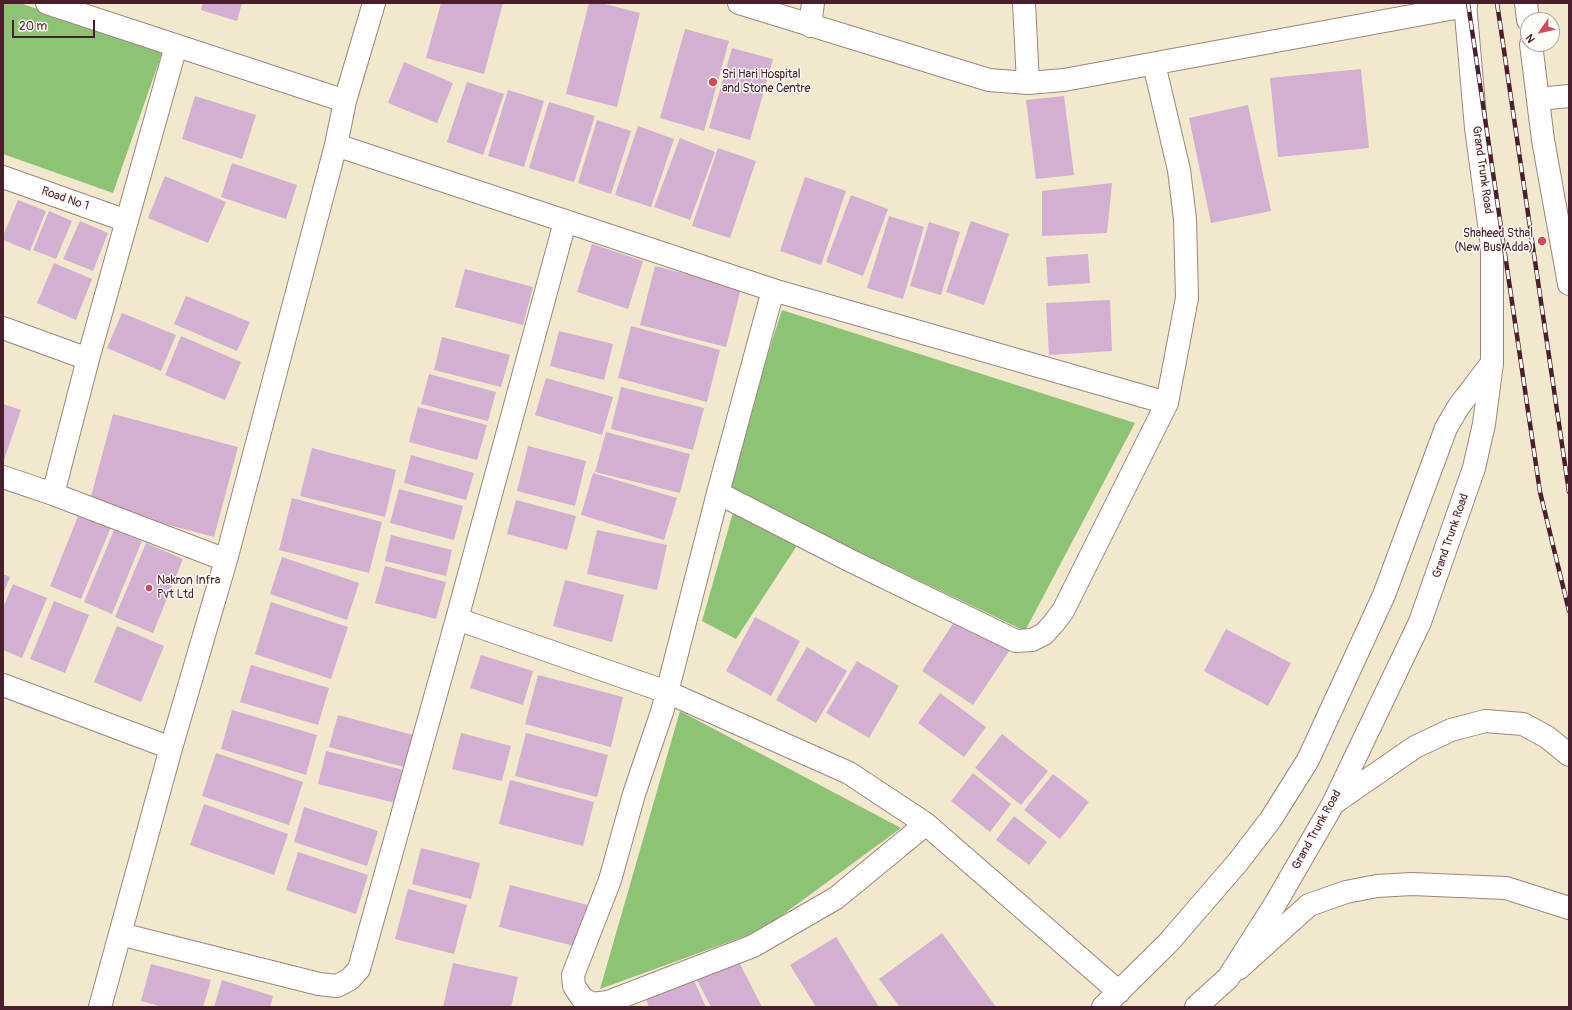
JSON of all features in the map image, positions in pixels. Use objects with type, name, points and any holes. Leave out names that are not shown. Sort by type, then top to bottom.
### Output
[{"type":"main road","points":[[47,3],[345,101]]},
{"type":"main road","points":[[100,1007],[171,748],[226,560],[336,145],[345,101],[374,3]]},
{"type":"main road","points":[[739,3],[989,80],[1028,83],[1064,80],[1154,64],[1466,4]]},
{"type":"main road","points":[[810,26],[813,3]]},
{"type":"main road","points":[[1024,3],[1028,83]]},
{"type":"main road","name":"Grand Trunk Road","points":[[1196,1007],[1228,978],[1274,906],[1334,804],[1420,622],[1474,468],[1484,424],[1492,363],[1492,246],[1476,128],[1466,4]]},
{"type":"main road","points":[[53,494],[88,359],[176,46]]},
{"type":"main road","points":[[1532,52],[1543,140],[1569,284]]},
{"type":"main road","points":[[718,494],[851,561],[1016,641],[1032,640],[1044,634],[1062,611],[1167,403],[1187,298],[1185,219],[1179,170],[1154,64]]},
{"type":"main road","points":[[1538,99],[1569,96]]},
{"type":"main road","points":[[336,145],[773,290],[1167,403]]},
{"type":"main road","name":"Road No 1","points":[[3,178],[126,221]]},
{"type":"main road","points":[[120,934],[319,984],[336,986],[350,979],[359,969],[457,619],[565,222]]},
{"type":"main road","points":[[773,290],[718,494],[662,712],[634,794],[610,880],[573,975],[574,986],[580,1002],[592,1004],[608,1002],[753,946],[836,898],[926,824]]},
{"type":"main road","points":[[3,328],[88,359]]},
{"type":"main road","points":[[457,619],[667,692],[849,773],[926,824],[1111,1000],[1168,944],[1238,862],[1272,819],[1308,760],[1384,595],[1446,428],[1459,406],[1492,363]]},
{"type":"main road","points":[[3,477],[53,494],[226,560]]},
{"type":"main road","points":[[3,685],[171,748]]},
{"type":"main road","points":[[1334,804],[1415,747],[1451,730],[1485,721],[1523,724],[1547,737],[1569,755]]},
{"type":"main road","points":[[1228,978],[1309,905],[1346,892],[1377,886],[1412,884],[1506,888],[1569,908]]},
{"type":"green space","points":[[3,3],[20,3],[162,53],[113,193],[3,154]]},
{"type":"green space","points":[[782,310],[1135,423],[1025,631],[725,488]]},
{"type":"green space","points":[[734,509],[798,544],[736,639],[702,621]]},
{"type":"green space","points":[[680,711],[901,828],[762,930],[600,989]]},
{"type":"building","points":[[203,3],[242,3],[237,21],[201,10]]},
{"type":"building","points":[[441,3],[503,3],[484,74],[426,58]]},
{"type":"building","points":[[589,3],[601,3],[640,13],[617,107],[566,94]]},
{"type":"building","points":[[685,29],[729,41],[704,131],[660,118]]},
{"type":"building","points":[[732,48],[773,59],[750,140],[709,128]]},
{"type":"building","points":[[404,62],[453,83],[437,123],[388,103]]},
{"type":"building","points":[[1361,69],[1369,148],[1278,157],[1270,78]]},
{"type":"building","points":[[467,82],[504,94],[483,155],[447,142]]},
{"type":"building","points":[[508,90],[544,101],[524,167],[488,156]]},
{"type":"building","points":[[195,96],[256,115],[242,159],[182,139]]},
{"type":"building","points":[[1064,96],[1074,175],[1036,179],[1026,100]]},
{"type":"building","points":[[549,102],[595,116],[574,182],[529,168]]},
{"type":"building","points":[[1248,105],[1271,211],[1211,223],[1189,118]]},
{"type":"building","points":[[597,120],[631,131],[611,194],[578,183]]},
{"type":"building","points":[[638,126],[674,139],[651,207],[615,195]]},
{"type":"building","points":[[680,138],[715,152],[690,220],[654,207]]},
{"type":"building","points":[[718,148],[756,161],[730,238],[692,226]]},
{"type":"building","points":[[232,163],[297,185],[286,219],[221,197]]},
{"type":"building","points":[[165,176],[226,202],[208,243],[148,218]]},
{"type":"building","points":[[805,177],[846,191],[821,265],[780,251]]},
{"type":"building","points":[[1112,183],[1107,233],[1042,236],[1042,191]]},
{"type":"building","points":[[851,195],[888,209],[863,276],[826,262]]},
{"type":"building","points":[[18,200],[46,211],[30,251],[3,240],[3,236]]},
{"type":"building","points":[[49,211],[72,221],[56,259],[33,250]]},
{"type":"building","points":[[889,216],[924,227],[903,299],[867,288]]},
{"type":"building","points":[[80,221],[108,233],[93,271],[63,259]]},
{"type":"building","points":[[971,221],[1009,234],[984,305],[946,292]]},
{"type":"building","points":[[929,222],[960,232],[941,295],[910,286]]},
{"type":"building","points":[[592,244],[643,261],[628,309],[577,292]]},
{"type":"building","points":[[1088,254],[1090,283],[1048,286],[1046,257]]},
{"type":"building","points":[[54,263],[92,279],[76,320],[37,303]]},
{"type":"building","points":[[655,266],[741,288],[726,347],[640,325]]},
{"type":"building","points":[[465,269],[533,287],[523,325],[455,307]]},
{"type":"building","points":[[186,296],[250,322],[237,351],[174,324]]},
{"type":"building","points":[[1110,300],[1112,351],[1049,355],[1046,303]]},
{"type":"building","points":[[122,313],[176,335],[161,371],[107,348]]},
{"type":"building","points":[[631,326],[720,350],[707,402],[618,378]]},
{"type":"building","points":[[559,331],[613,344],[604,380],[550,366]]},
{"type":"building","points":[[181,336],[241,362],[225,400],[165,375]]},
{"type":"building","points":[[442,337],[510,355],[501,387],[434,370]]},
{"type":"building","points":[[429,374],[496,392],[488,421],[421,404]]},
{"type":"building","points":[[546,378],[613,397],[602,435],[535,415]]},
{"type":"building","points":[[621,387],[704,408],[693,450],[611,429]]},
{"type":"building","points":[[3,404],[21,410],[3,463]]},
{"type":"building","points":[[418,407],[487,425],[477,460],[409,442]]},
{"type":"building","points":[[113,414],[238,447],[214,537],[89,504]]},
{"type":"building","points":[[606,432],[690,454],[680,493],[595,472]]},
{"type":"building","points":[[528,446],[586,461],[575,506],[517,491]]},
{"type":"building","points":[[312,448],[396,470],[385,517],[300,496]]},
{"type":"building","points":[[411,455],[474,473],[466,500],[404,483]]},
{"type":"building","points":[[593,473],[677,498],[664,540],[581,515]]},
{"type":"building","points":[[399,489],[463,506],[454,540],[390,523]]},
{"type":"building","points":[[292,498],[382,522],[369,573],[279,550]]},
{"type":"building","points":[[516,500],[576,516],[567,550],[507,534]]},
{"type":"building","points":[[79,514],[111,527],[81,599],[50,586]]},
{"type":"building","points":[[114,530],[142,541],[112,614],[84,602]]},
{"type":"building","points":[[597,530],[667,545],[657,590],[587,574]]},
{"type":"building","points":[[391,535],[452,550],[446,576],[385,561]]},
{"type":"building","name":"Nakron Infra Pvt Ltd","points":[[146,543],[183,559],[153,633],[115,617]]},
{"type":"building","points":[[282,557],[359,583],[347,620],[270,594]]},
{"type":"building","points":[[385,566],[446,582],[436,619],[375,603]]},
{"type":"building","points":[[3,574],[10,577],[3,594]]},
{"type":"building","points":[[565,580],[624,595],[612,642],[553,626]]},
{"type":"building","points":[[13,584],[47,598],[22,658],[3,650],[3,608]]},
{"type":"building","points":[[54,601],[89,615],[65,673],[30,659]]},
{"type":"building","points":[[271,602],[348,627],[331,679],[255,654]]},
{"type":"building","points":[[958,616],[1010,650],[973,705],[922,671]]},
{"type":"building","points":[[755,617],[800,641],[771,696],[726,671]]},
{"type":"building","points":[[117,626],[164,646],[141,702],[94,682]]},
{"type":"building","points":[[1226,629],[1291,663],[1268,706],[1204,671]]},
{"type":"building","points":[[807,647],[847,671],[816,723],[776,700]]},
{"type":"building","points":[[481,655],[533,671],[523,705],[470,688]]},
{"type":"building","points":[[857,661],[899,686],[869,738],[826,713]]},
{"type":"building","points":[[251,665],[329,688],[318,725],[240,702]]},
{"type":"building","points":[[538,675],[623,697],[611,747],[525,724]]},
{"type":"building","points":[[940,693],[986,727],[964,757],[918,723]]},
{"type":"building","points":[[232,710],[317,735],[306,775],[221,749]]},
{"type":"building","points":[[338,715],[413,735],[404,767],[329,747]]},
{"type":"building","points":[[461,733],[511,746],[502,781],[452,769]]},
{"type":"building","points":[[526,733],[608,755],[597,797],[515,776]]},
{"type":"building","points":[[1002,734],[1048,771],[1021,805],[975,768]]},
{"type":"building","points":[[326,751],[404,770],[396,803],[318,784]]},
{"type":"building","points":[[216,753],[303,782],[289,825],[202,796]]},
{"type":"building","points":[[973,773],[1011,804],[990,832],[951,801]]},
{"type":"building","points":[[1053,774],[1089,802],[1060,839],[1024,810]]},
{"type":"building","points":[[510,780],[594,802],[583,846],[499,824]]},
{"type":"building","points":[[204,804],[288,834],[274,875],[190,845]]},
{"type":"building","points":[[304,807],[378,831],[367,866],[294,842]]},
{"type":"building","points":[[1014,816],[1047,842],[1029,865],[996,840]]},
{"type":"building","points":[[421,848],[480,863],[471,899],[412,884]]},
{"type":"building","points":[[298,852],[368,875],[356,914],[286,890]]},
{"type":"building","points":[[510,885],[588,905],[578,947],[499,927]]},
{"type":"building","points":[[408,889],[467,905],[454,954],[395,939]]},
{"type":"building","points":[[942,933],[996,1007],[900,1007],[879,979]]},
{"type":"building","points":[[836,937],[879,1007],[816,1007],[790,965]]},
{"type":"building","points":[[737,958],[762,1007],[711,1007],[696,978]]},
{"type":"building","points":[[453,963],[518,977],[511,1007],[443,1007]]},
{"type":"building","points":[[151,964],[211,980],[203,1007],[163,1007],[141,1001]]},
{"type":"building","points":[[692,976],[706,1007],[649,1007],[645,997]]},
{"type":"building","points":[[222,980],[273,996],[270,1007],[214,1007]]},
{"type":"railway","points":[[1468,3],[1540,492],[1569,611]]},
{"type":"railway","points":[[1497,3],[1569,492]]},
{"type":"place","name":"Sri Hari Hospital and Stone Centre","points":[[713,82]]},
{"type":"place","name":"Shaheed Sthal (New Bus Adda)","points":[[1542,241]]},
{"type":"place","name":"Nakron Infra Pvt Ltd","points":[[149,588]]}]
